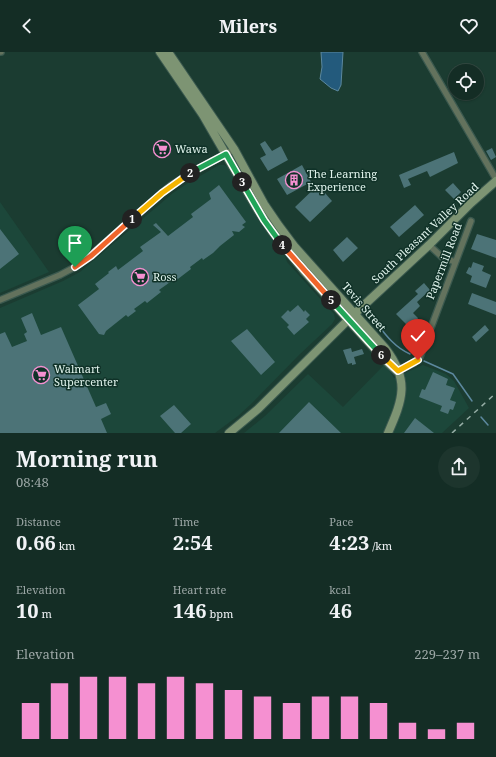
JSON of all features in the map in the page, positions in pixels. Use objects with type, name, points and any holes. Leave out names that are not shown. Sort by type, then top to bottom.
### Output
[{"type":"main road","name":"Tevis Street","points":[[160,52],[203,115],[258,210],[275,236],[301,267],[391,355],[398,371]]},
{"type":"main road","name":"Tevis Street","points":[[168,52],[234,149],[264,204],[279,226],[352,316]]},
{"type":"main road","name":"South Pleasant Valley Road","points":[[229,433],[258,408],[352,316],[429,245],[496,180]]},
{"type":"main road","points":[[388,433],[402,397],[402,384],[398,371]]},
{"type":"street","points":[[422,52],[496,180]]},
{"type":"street","points":[[0,300],[60,275],[75,267],[91,256],[170,186],[188,174],[234,149]]},
{"type":"street","name":"Papermill Road","points":[[398,371],[414,363],[420,357],[471,221]]},
{"type":"street","points":[[429,245],[440,255],[455,262]]},
{"type":"shaded area","points":[[219,165],[228,167],[257,217],[285,256],[287,262],[334,314],[335,319],[332,324],[250,405],[215,433],[0,433],[0,308],[63,281],[80,272],[173,193]]},
{"type":"shaded area","points":[[0,202],[49,272],[0,293]]},
{"type":"shaded area","points":[[385,364],[394,378],[423,365],[446,374],[454,381],[469,408],[442,433],[244,433],[265,416],[308,374],[343,407]]},
{"type":"water","points":[[321,52],[343,52],[341,85],[338,91],[331,88],[320,79],[322,67]]},
{"type":"building","points":[[265,141],[272,151],[281,146],[288,160],[268,171],[260,158],[266,155],[260,144]]},
{"type":"building","points":[[492,148],[496,157],[491,160],[486,151]]},
{"type":"building","points":[[454,152],[458,163],[430,177],[427,171],[408,179],[411,185],[404,188],[399,175]]},
{"type":"building","name":"The Learning Experience","points":[[302,165],[311,182],[287,195],[277,179]]},
{"type":"building","points":[[453,183],[461,192],[454,199],[445,190]]},
{"type":"building","points":[[219,185],[246,222],[242,225],[245,227],[239,232],[232,231],[234,235],[213,253],[203,260],[202,258],[174,282],[173,280],[159,290],[161,292],[147,303],[145,301],[134,309],[136,311],[128,317],[126,315],[106,331],[104,335],[99,334],[78,305],[99,289],[95,284],[109,273],[108,272],[116,266],[118,270],[143,251],[140,247],[161,232],[153,225],[156,223],[168,236],[193,217],[191,214],[211,199],[209,193]]},
{"type":"building","points":[[318,185],[332,201],[310,222],[295,207]]},
{"type":"building","points":[[415,205],[424,215],[399,237],[390,227]]},
{"type":"building","points":[[0,229],[19,254],[0,269]]},
{"type":"building","points":[[477,234],[496,240],[496,258],[471,249]]},
{"type":"building","points":[[347,237],[358,248],[343,262],[333,250]]},
{"type":"building","points":[[473,262],[484,266],[482,271],[491,275],[486,288],[470,282],[472,276],[466,273],[469,267],[471,268]]},
{"type":"building","points":[[424,283],[430,290],[417,302],[420,306],[413,313],[418,318],[418,322],[411,329],[396,314],[418,294],[415,291]]},
{"type":"building","points":[[472,293],[496,302],[496,315],[468,304]]},
{"type":"building","points":[[298,305],[304,312],[305,310],[310,315],[306,319],[309,322],[294,335],[287,327],[289,325],[281,317],[288,310],[290,312]]},
{"type":"building","name":"Walmart Supercenter","points":[[32,313],[41,335],[61,327],[96,407],[106,403],[111,414],[101,419],[107,433],[0,433],[0,334],[5,332],[12,347],[27,341],[24,334],[27,332],[21,318]]},
{"type":"building","points":[[485,325],[489,330],[476,342],[472,337]]},
{"type":"building","points":[[247,329],[275,362],[261,375],[231,341]]},
{"type":"building","points":[[351,348],[352,352],[362,349],[364,354],[354,357],[356,364],[352,365],[352,363],[348,364],[343,350]]},
{"type":"building","points":[[433,372],[448,379],[446,385],[455,388],[450,400],[456,402],[453,410],[450,409],[448,414],[440,411],[442,406],[419,397],[422,389],[425,390]]},
{"type":"building","points":[[309,402],[311,404],[341,433],[279,433]]},
{"type":"building","points":[[174,405],[191,424],[181,433],[175,433],[160,416]]},
{"type":"building","points":[[415,418],[434,433],[404,433]]},
{"type":"waterway","points":[[374,320],[394,344],[410,354]]},
{"type":"waterway","points":[[424,361],[453,374],[472,401]]},
{"type":"waterway","points":[[481,417],[488,425]]},
{"type":"railway","points":[[452,433],[496,393]]},
{"type":"place","name":"Wawa","points":[[162,149]]},
{"type":"place","name":"The Learning Experience","points":[[294,180]]},
{"type":"place","name":"Ross","points":[[140,277]]},
{"type":"place","name":"Walmart Supercenter","points":[[41,375]]},
{"type":"route","points":[[75,267],[91,256],[170,186],[188,174],[226,154],[258,210],[279,241],[383,358],[398,371],[418,360]]}]
